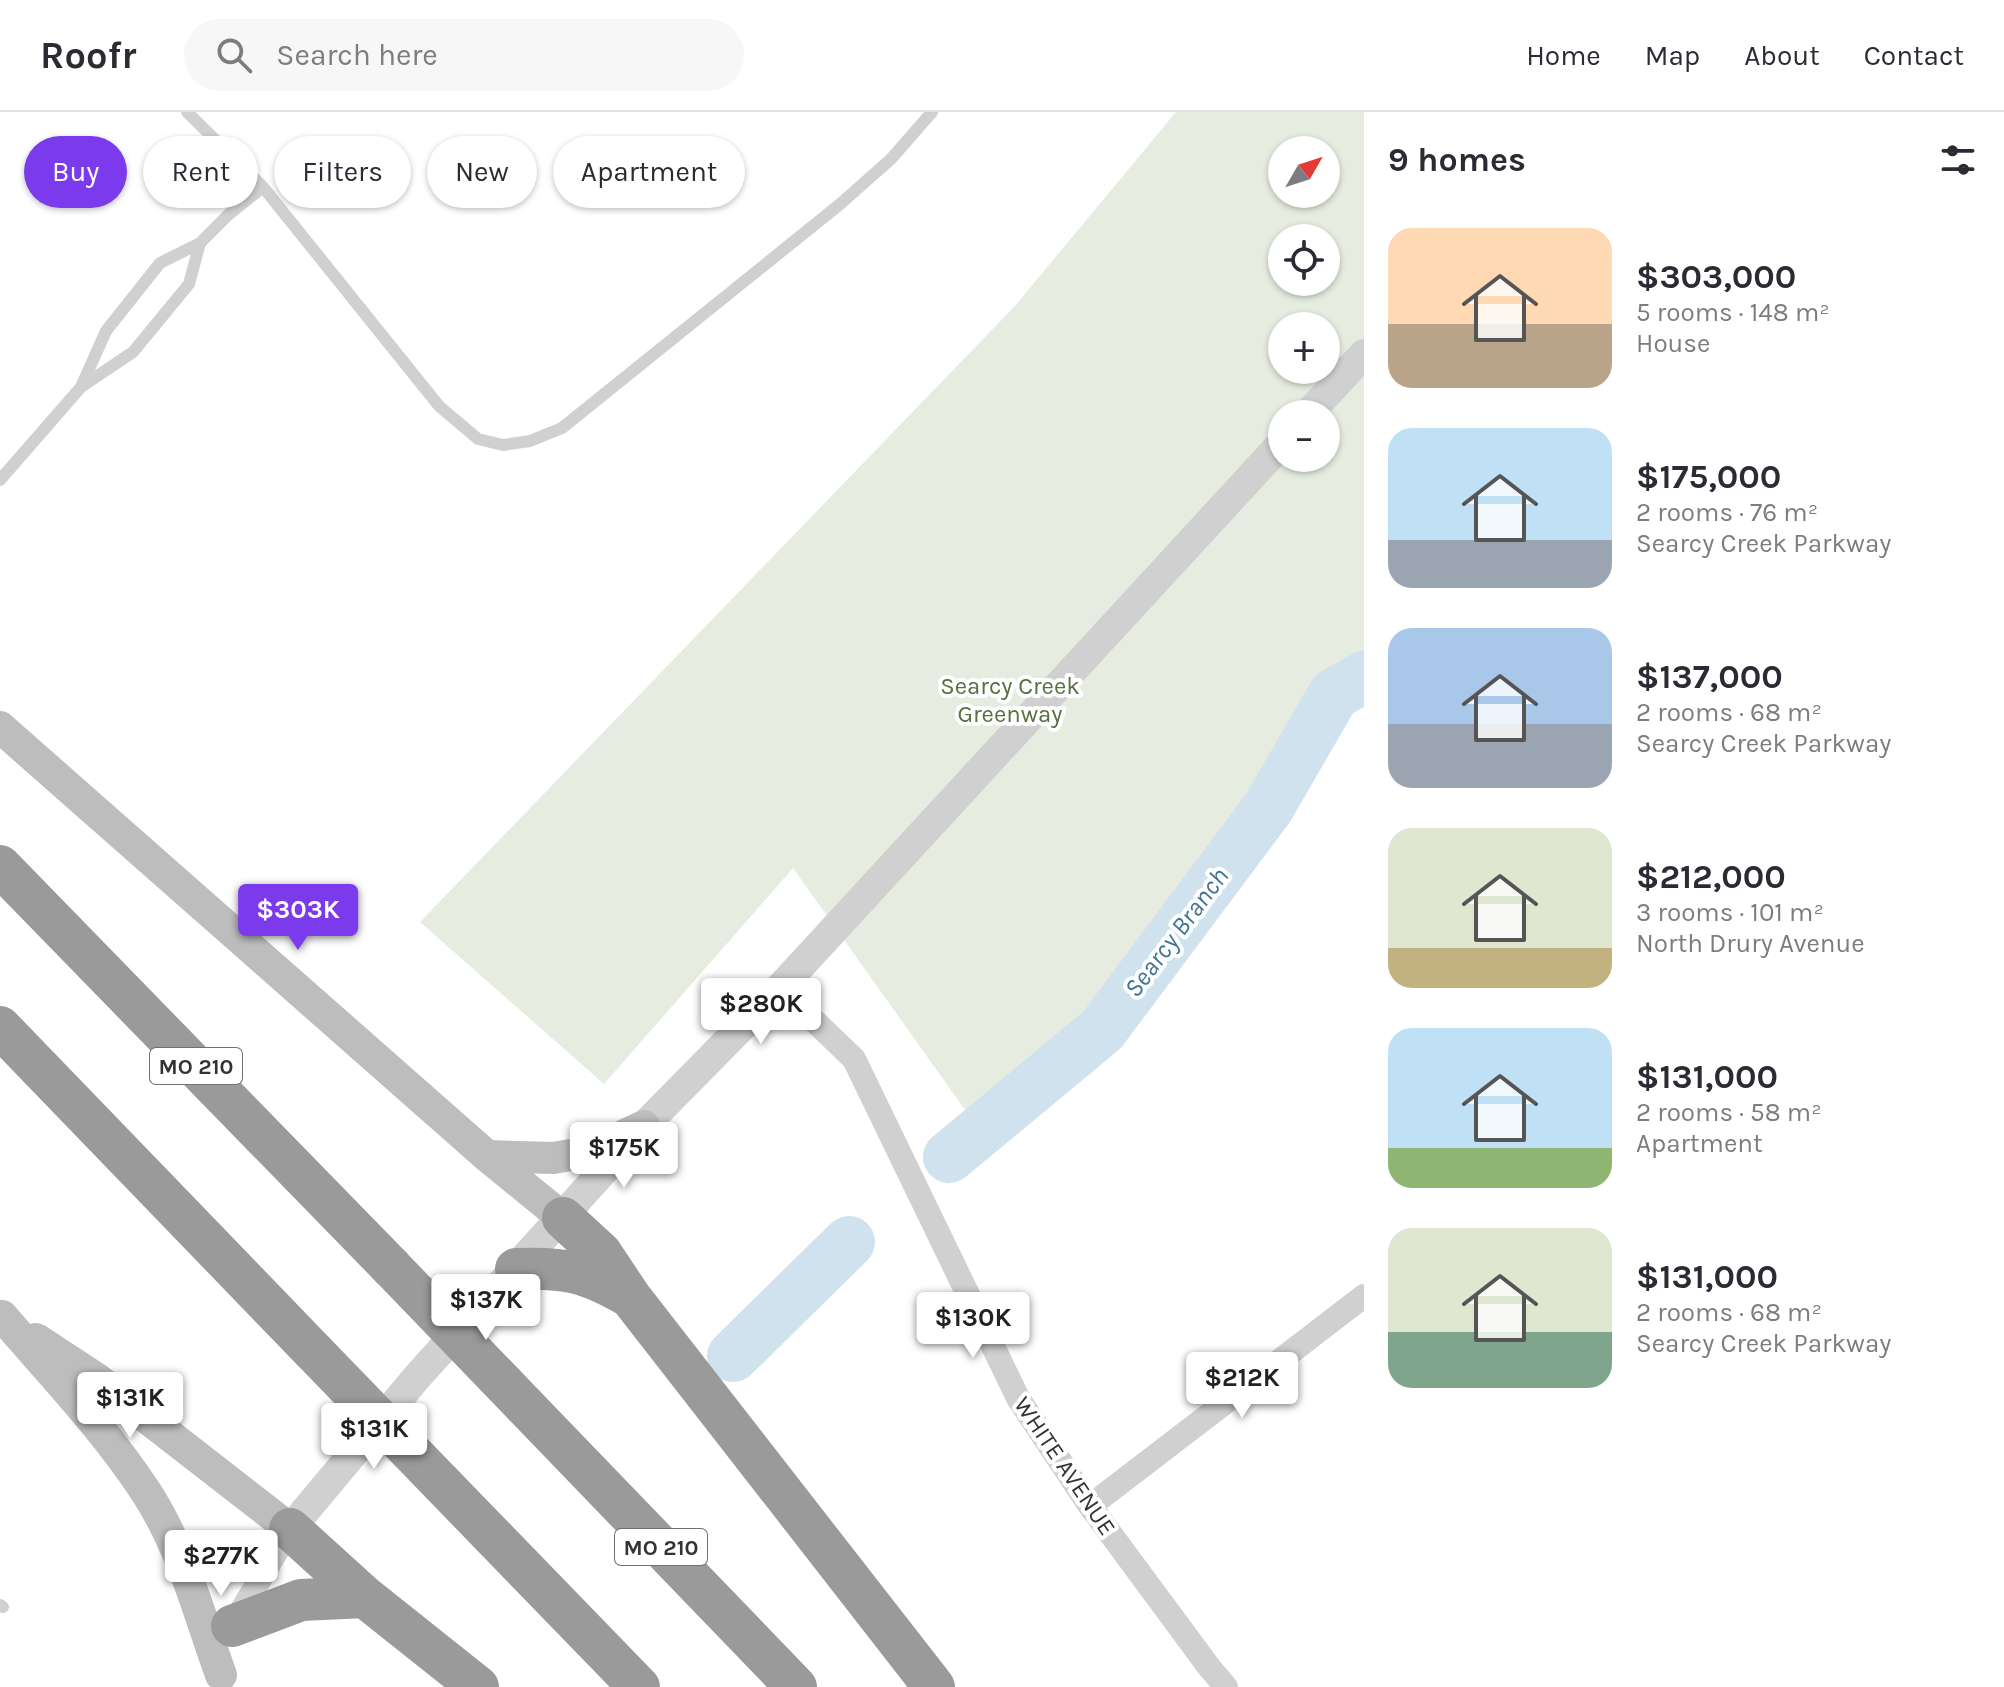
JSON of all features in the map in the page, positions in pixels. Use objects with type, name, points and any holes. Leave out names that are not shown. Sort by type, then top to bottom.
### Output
[{"type":"highway","name":"MO 210","points":[[0,866],[796,1687]]},
{"type":"highway","points":[[0,1027],[639,1687]]},
{"type":"highway","points":[[563,1218],[601,1253],[631,1298],[934,1687]]},
{"type":"highway","points":[[516,1269],[571,1271],[597,1278],[631,1298]]},
{"type":"highway","points":[[290,1529],[365,1597],[478,1687]]},
{"type":"highway","points":[[232,1626],[301,1600],[365,1597]]},
{"type":"main road","points":[[0,727],[487,1156],[563,1218]]},
{"type":"main road","points":[[487,1156],[553,1158],[588,1152],[644,1126]]},
{"type":"main road","points":[[1,1316],[97,1379],[290,1529]]},
{"type":"main road","points":[[1,1316],[95,1424],[148,1494],[171,1539],[221,1681]]},
{"type":"street","points":[[1321,400],[1364,354]]},
{"type":"street","points":[[221,1681],[222,1647],[290,1529],[417,1377],[644,1126],[780,988],[1268,458]]},
{"type":"street","name":"WHITE AVENUE","points":[[780,988],[854,1059],[1018,1398],[1090,1506],[1226,1687]]},
{"type":"street","points":[[1090,1506],[1364,1296]]},
{"type":"lane","points":[[187,112],[263,187],[439,406],[478,439],[503,445],[530,441],[562,428],[839,205],[891,159],[932,112]]},
{"type":"lane","points":[[81,387],[106,331],[160,263],[200,243],[263,187]]},
{"type":"lane","points":[[0,480],[81,387],[133,352],[189,284],[200,243]]},
{"type":"green space","name":"Searcy Creek Greenway","points":[[1176,112],[1364,112],[1364,677],[1334,694],[1268,808],[1102,1030],[980,1131],[793,868],[604,1084],[420,922],[1014,307]]},
{"type":"waterway","name":"Searcy Branch","points":[[949,1157],[1102,1030],[1268,808],[1334,694],[1364,677]]},
{"type":"waterway","name":"Searcy Branch","points":[[733,1356],[849,1242]]}]
